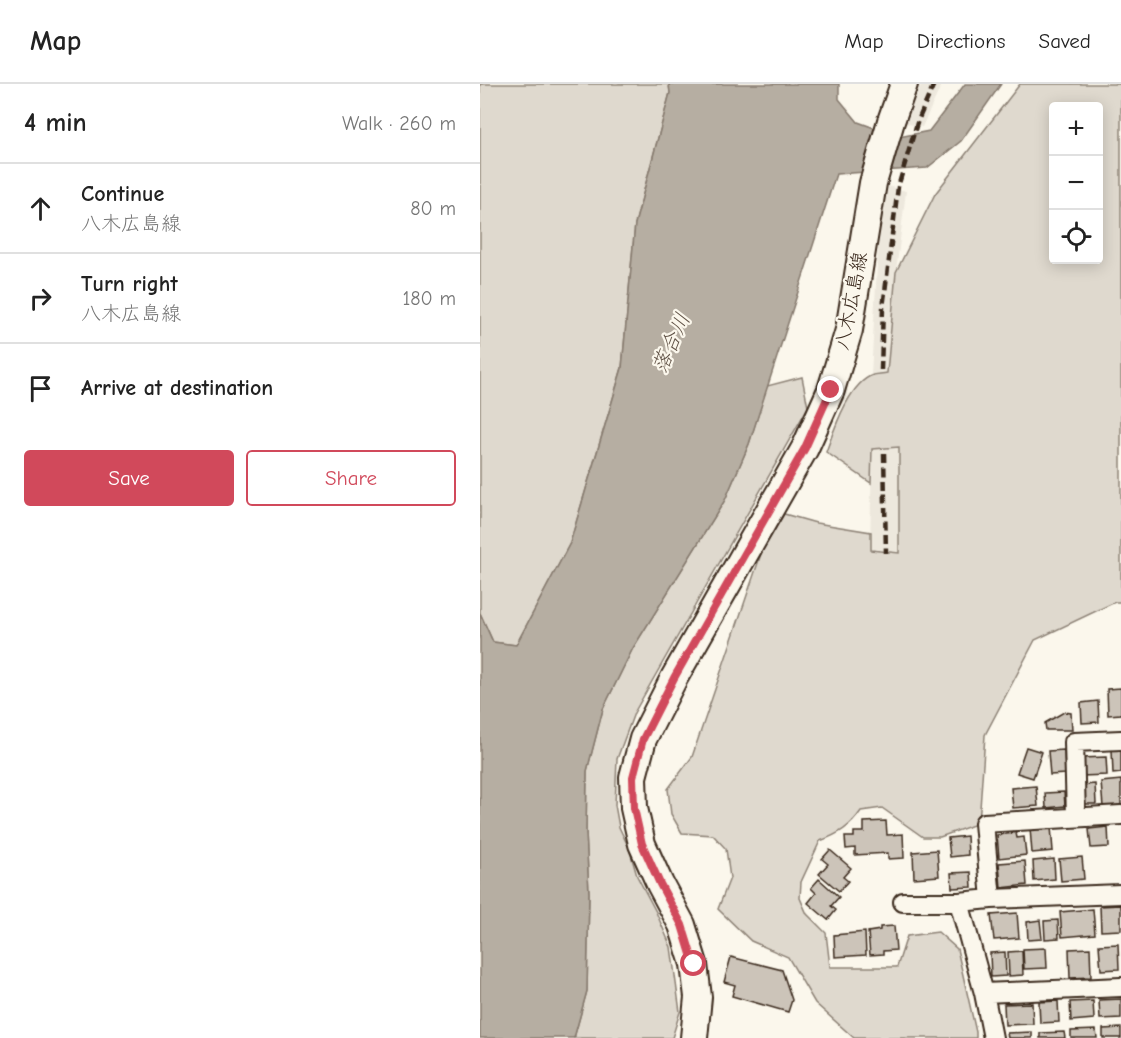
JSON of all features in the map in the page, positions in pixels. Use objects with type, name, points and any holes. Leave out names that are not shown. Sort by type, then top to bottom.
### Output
[{"type":"main road","name":"八木広島線","points":[[693,1038],[698,997],[694,964],[682,925],[642,844],[634,808],[633,777],[643,739],[674,678],[805,448],[831,390],[849,330],[873,183],[904,84]]},
{"type":"street","points":[[1076,817],[1074,742],[1121,740]]},
{"type":"street","points":[[991,899],[984,823],[1121,815]]},
{"type":"street","points":[[903,902],[960,902],[1121,894]]},
{"type":"street","points":[[960,902],[984,993],[993,1038]]},
{"type":"street","points":[[984,993],[1121,987]]},
{"type":"shaded area","points":[[480,84],[669,84],[670,93],[635,224],[622,368],[570,543],[516,645],[493,642],[480,613]]},
{"type":"shaded area","points":[[921,84],[942,84],[922,127],[905,123]]},
{"type":"shaded area","points":[[1020,84],[1121,84],[1121,602],[1115,602],[1035,640],[985,735],[979,823],[940,837],[923,837],[882,808],[861,811],[844,829],[820,841],[801,882],[800,898],[807,914],[826,933],[830,967],[897,967],[907,936],[938,932],[957,949],[976,1038],[854,1038],[815,1003],[788,957],[751,941],[718,909],[730,878],[726,849],[713,835],[682,833],[671,814],[668,789],[692,757],[762,551],[784,514],[816,523],[871,532],[871,550],[899,553],[899,447],[872,449],[871,483],[826,452],[844,408],[857,387],[873,375],[887,373],[896,272],[935,194]]},
{"type":"shaded area","points":[[887,186],[906,191],[887,374],[871,375],[879,230]]},
{"type":"shaded area","points":[[802,377],[808,407],[634,713],[617,759],[615,805],[619,827],[629,848],[637,876],[671,947],[680,1012],[672,1038],[574,1038],[587,991],[589,893],[586,833],[587,771],[603,709],[633,648],[725,500],[749,444],[767,386]]},
{"type":"shaded area","points":[[899,447],[899,554],[870,550],[872,449]]},
{"type":"water","name":"落合川","points":[[669,84],[839,84],[839,99],[858,122],[899,137],[929,131],[965,84],[1001,84],[961,141],[927,168],[836,174],[749,444],[725,500],[633,648],[603,709],[587,771],[586,833],[589,893],[587,991],[574,1038],[480,1038],[480,613],[493,642],[516,645],[570,543],[622,368],[635,224],[670,93]]},
{"type":"building","points":[[1121,688],[1121,714],[1108,715],[1107,689]]},
{"type":"building","points":[[1098,701],[1099,722],[1082,723],[1081,703]]},
{"type":"building","points":[[1064,712],[1071,713],[1072,730],[1046,730],[1045,723]]},
{"type":"building","points":[[1026,747],[1042,752],[1033,778],[1017,773]]},
{"type":"building","points":[[1112,749],[1121,749],[1121,773],[1113,774]]},
{"type":"building","points":[[1064,750],[1065,774],[1050,775],[1048,751]]},
{"type":"building","points":[[1106,757],[1107,775],[1081,776],[1081,758]]},
{"type":"building","points":[[1121,780],[1121,805],[1103,807],[1101,782]]},
{"type":"building","points":[[1095,784],[1096,804],[1084,804],[1083,785]]},
{"type":"building","points":[[1036,786],[1038,806],[1013,808],[1011,788]]},
{"type":"building","points":[[1064,792],[1065,806],[1046,808],[1045,793]]},
{"type":"building","points":[[886,821],[887,835],[903,834],[904,858],[888,859],[888,853],[855,855],[855,848],[846,849],[845,837],[854,837],[854,832],[864,832],[864,822]]},
{"type":"building","points":[[1051,827],[1053,851],[1032,853],[1030,828]]},
{"type":"building","points":[[1108,827],[1109,847],[1091,848],[1089,829]]},
{"type":"building","points":[[1016,833],[1017,838],[1024,837],[1026,855],[999,858],[997,835]]},
{"type":"building","points":[[967,836],[968,855],[950,857],[948,838]]},
{"type":"building","points":[[830,850],[851,868],[843,877],[848,881],[839,891],[819,874],[828,864],[822,859]]},
{"type":"building","points":[[937,850],[939,876],[914,878],[913,852]]},
{"type":"building","points":[[1082,857],[1084,879],[1061,881],[1059,859]]},
{"type":"building","points":[[1054,859],[1055,879],[1034,881],[1033,861]]},
{"type":"building","points":[[1025,861],[1027,885],[1001,888],[999,863]]},
{"type":"building","points":[[971,872],[972,887],[952,888],[951,873]]},
{"type":"building","points":[[819,879],[839,897],[831,906],[836,910],[828,920],[808,903],[816,893],[811,888]]},
{"type":"building","points":[[1121,905],[1121,930],[1101,931],[1100,906]]},
{"type":"building","points":[[1093,909],[1095,934],[1062,937],[1060,912]]},
{"type":"building","points":[[1017,913],[1019,938],[994,940],[991,915]]},
{"type":"building","points":[[1040,920],[1042,939],[1028,940],[1027,922]]},
{"type":"building","points":[[1058,920],[1059,938],[1045,939],[1044,921]]},
{"type":"building","points":[[894,926],[896,950],[870,955],[868,932],[880,930],[880,927]]},
{"type":"building","points":[[865,932],[866,955],[835,957],[834,935]]},
{"type":"building","points":[[1118,944],[1119,969],[1101,970],[1099,945]]},
{"type":"building","points":[[1046,948],[1047,968],[1024,969],[1023,949]]},
{"type":"building","points":[[1090,948],[1091,977],[1070,978],[1069,949]]},
{"type":"building","points":[[1022,951],[1023,975],[1009,976],[1008,952]]},
{"type":"building","points":[[1005,952],[1006,976],[991,977],[990,953]]},
{"type":"building","points":[[731,957],[782,970],[792,1000],[788,1012],[732,996],[735,985],[724,982]]},
{"type":"building","points":[[1121,999],[1121,1018],[1100,1019],[1099,1000]]},
{"type":"building","points":[[1058,1001],[1059,1022],[1040,1023],[1039,1002]]},
{"type":"building","points":[[1093,1001],[1094,1019],[1071,1021],[1070,1002]]},
{"type":"building","points":[[1032,1003],[1033,1024],[1005,1025],[1004,1004]]},
{"type":"building","points":[[1121,1028],[1121,1038],[1103,1038],[1103,1029]]},
{"type":"building","points":[[1096,1030],[1097,1038],[1071,1038],[1071,1031]]},
{"type":"building","points":[[1032,1032],[1032,1038],[1008,1038],[1007,1033]]},
{"type":"building","points":[[1064,1032],[1065,1038],[1040,1038],[1040,1033]]},
{"type":"railway","points":[[881,370],[883,308],[898,187],[917,123],[934,84]]},
{"type":"railway","points":[[884,453],[886,553]]},
{"type":"route","points":[[694,964],[682,925],[642,844],[634,808],[633,777],[643,739],[674,678],[805,448],[831,390]]}]
